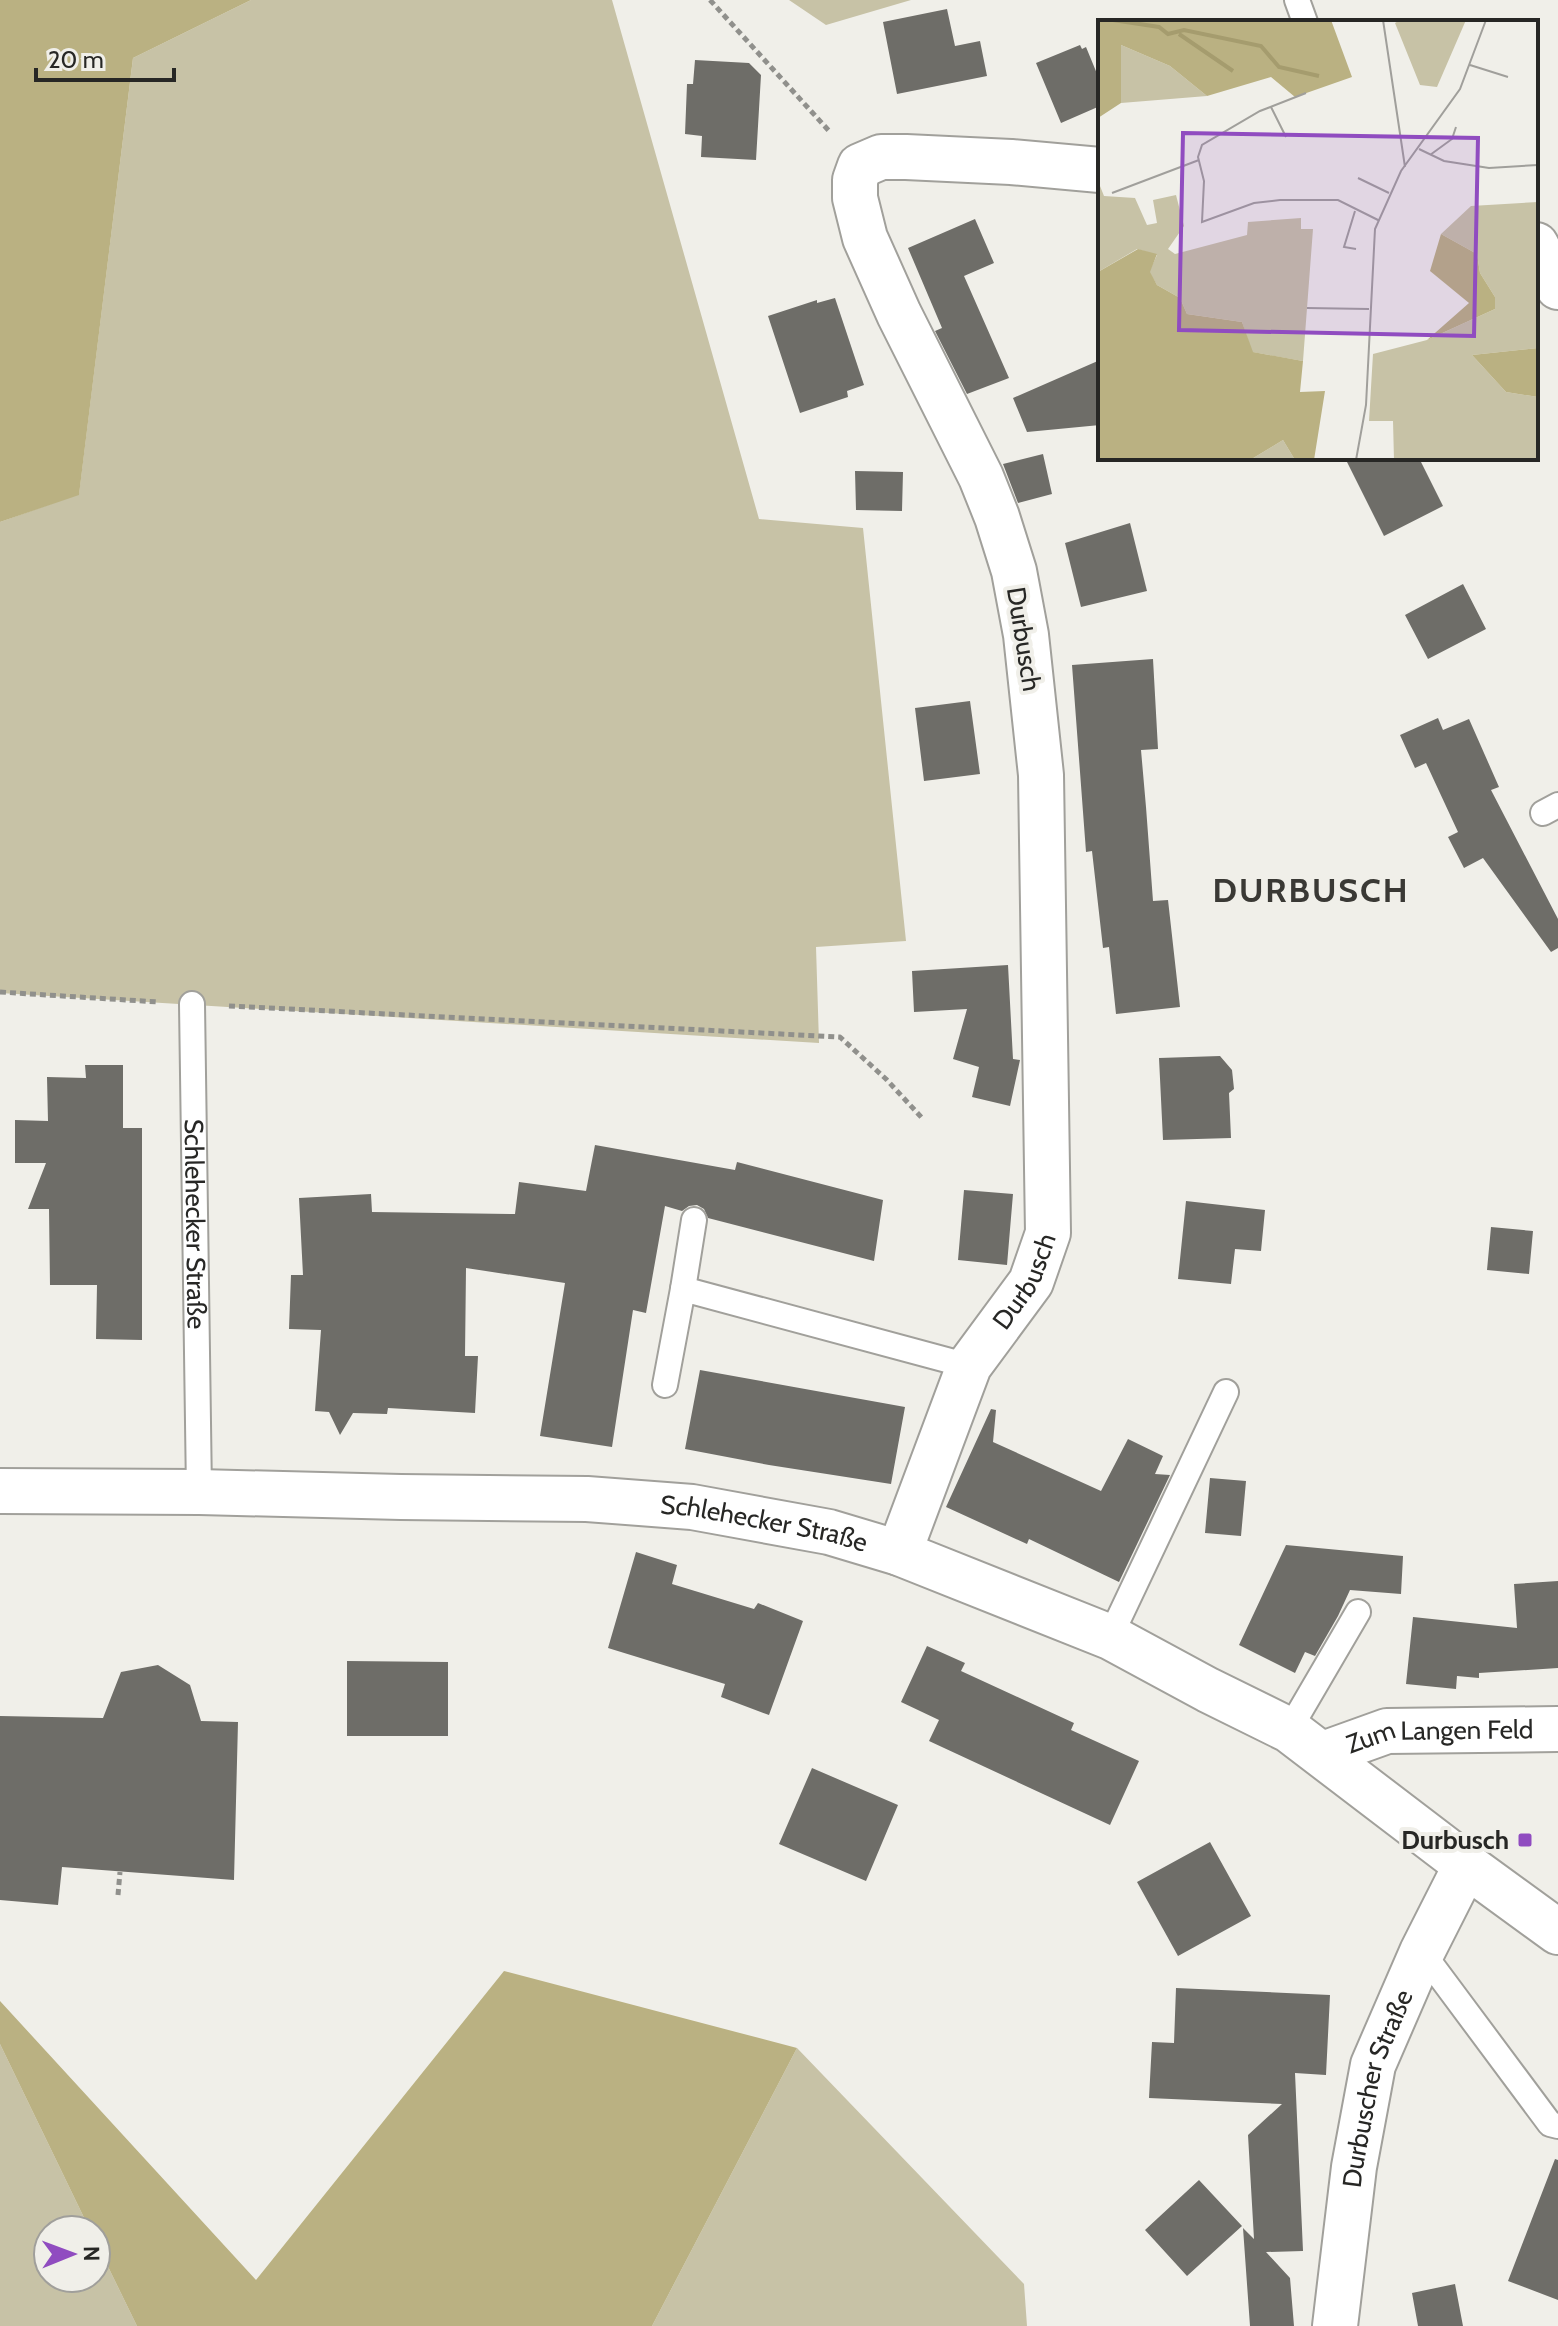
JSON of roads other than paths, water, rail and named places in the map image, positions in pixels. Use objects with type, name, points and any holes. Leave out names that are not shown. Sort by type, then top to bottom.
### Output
[{"type":"street","name":"Durbusch","points":[[899,1553],[969,1366],[1031,1282],[1048,1233],[1041,775],[1026,635],[1010,558],[981,477],[899,314],[865,238],[855,198],[855,180],[860,166],[881,157],[1011,162],[1098,170]]},
{"type":"street","points":[[1538,249],[1558,287]]},
{"type":"street","name":"Schlehecker Straße","points":[[0,1491],[587,1499],[692,1507],[829,1532],[899,1553],[1110,1637],[1306,1742],[1558,1932]]},
{"type":"street","name":"Zum Langen Feld","points":[[1306,1742],[1387,1731],[1558,1729]]},
{"type":"street","name":"Durbuscher Straße","points":[[1335,2326],[1354,2167],[1373,2065],[1422,1952],[1466,1865]]},
{"type":"lane","points":[[1297,0],[1304,20]]},
{"type":"lane","name":"Schlehecker Straße","points":[[192,1004],[199,1492]]},
{"type":"lane","points":[[665,1385],[694,1220]]},
{"type":"lane","points":[[683,1289],[969,1366]]},
{"type":"lane","points":[[1110,1637],[1226,1392]]},
{"type":"lane","points":[[1306,1742],[1358,1612]]},
{"type":"lane","points":[[1422,1952],[1550,2124],[1558,2126]]},
{"type":"place","name":"Durbusch","points":[[1525,1840]]},
{"type":"district","name":"DURBUSCH","points":[[1311,890]]}]
